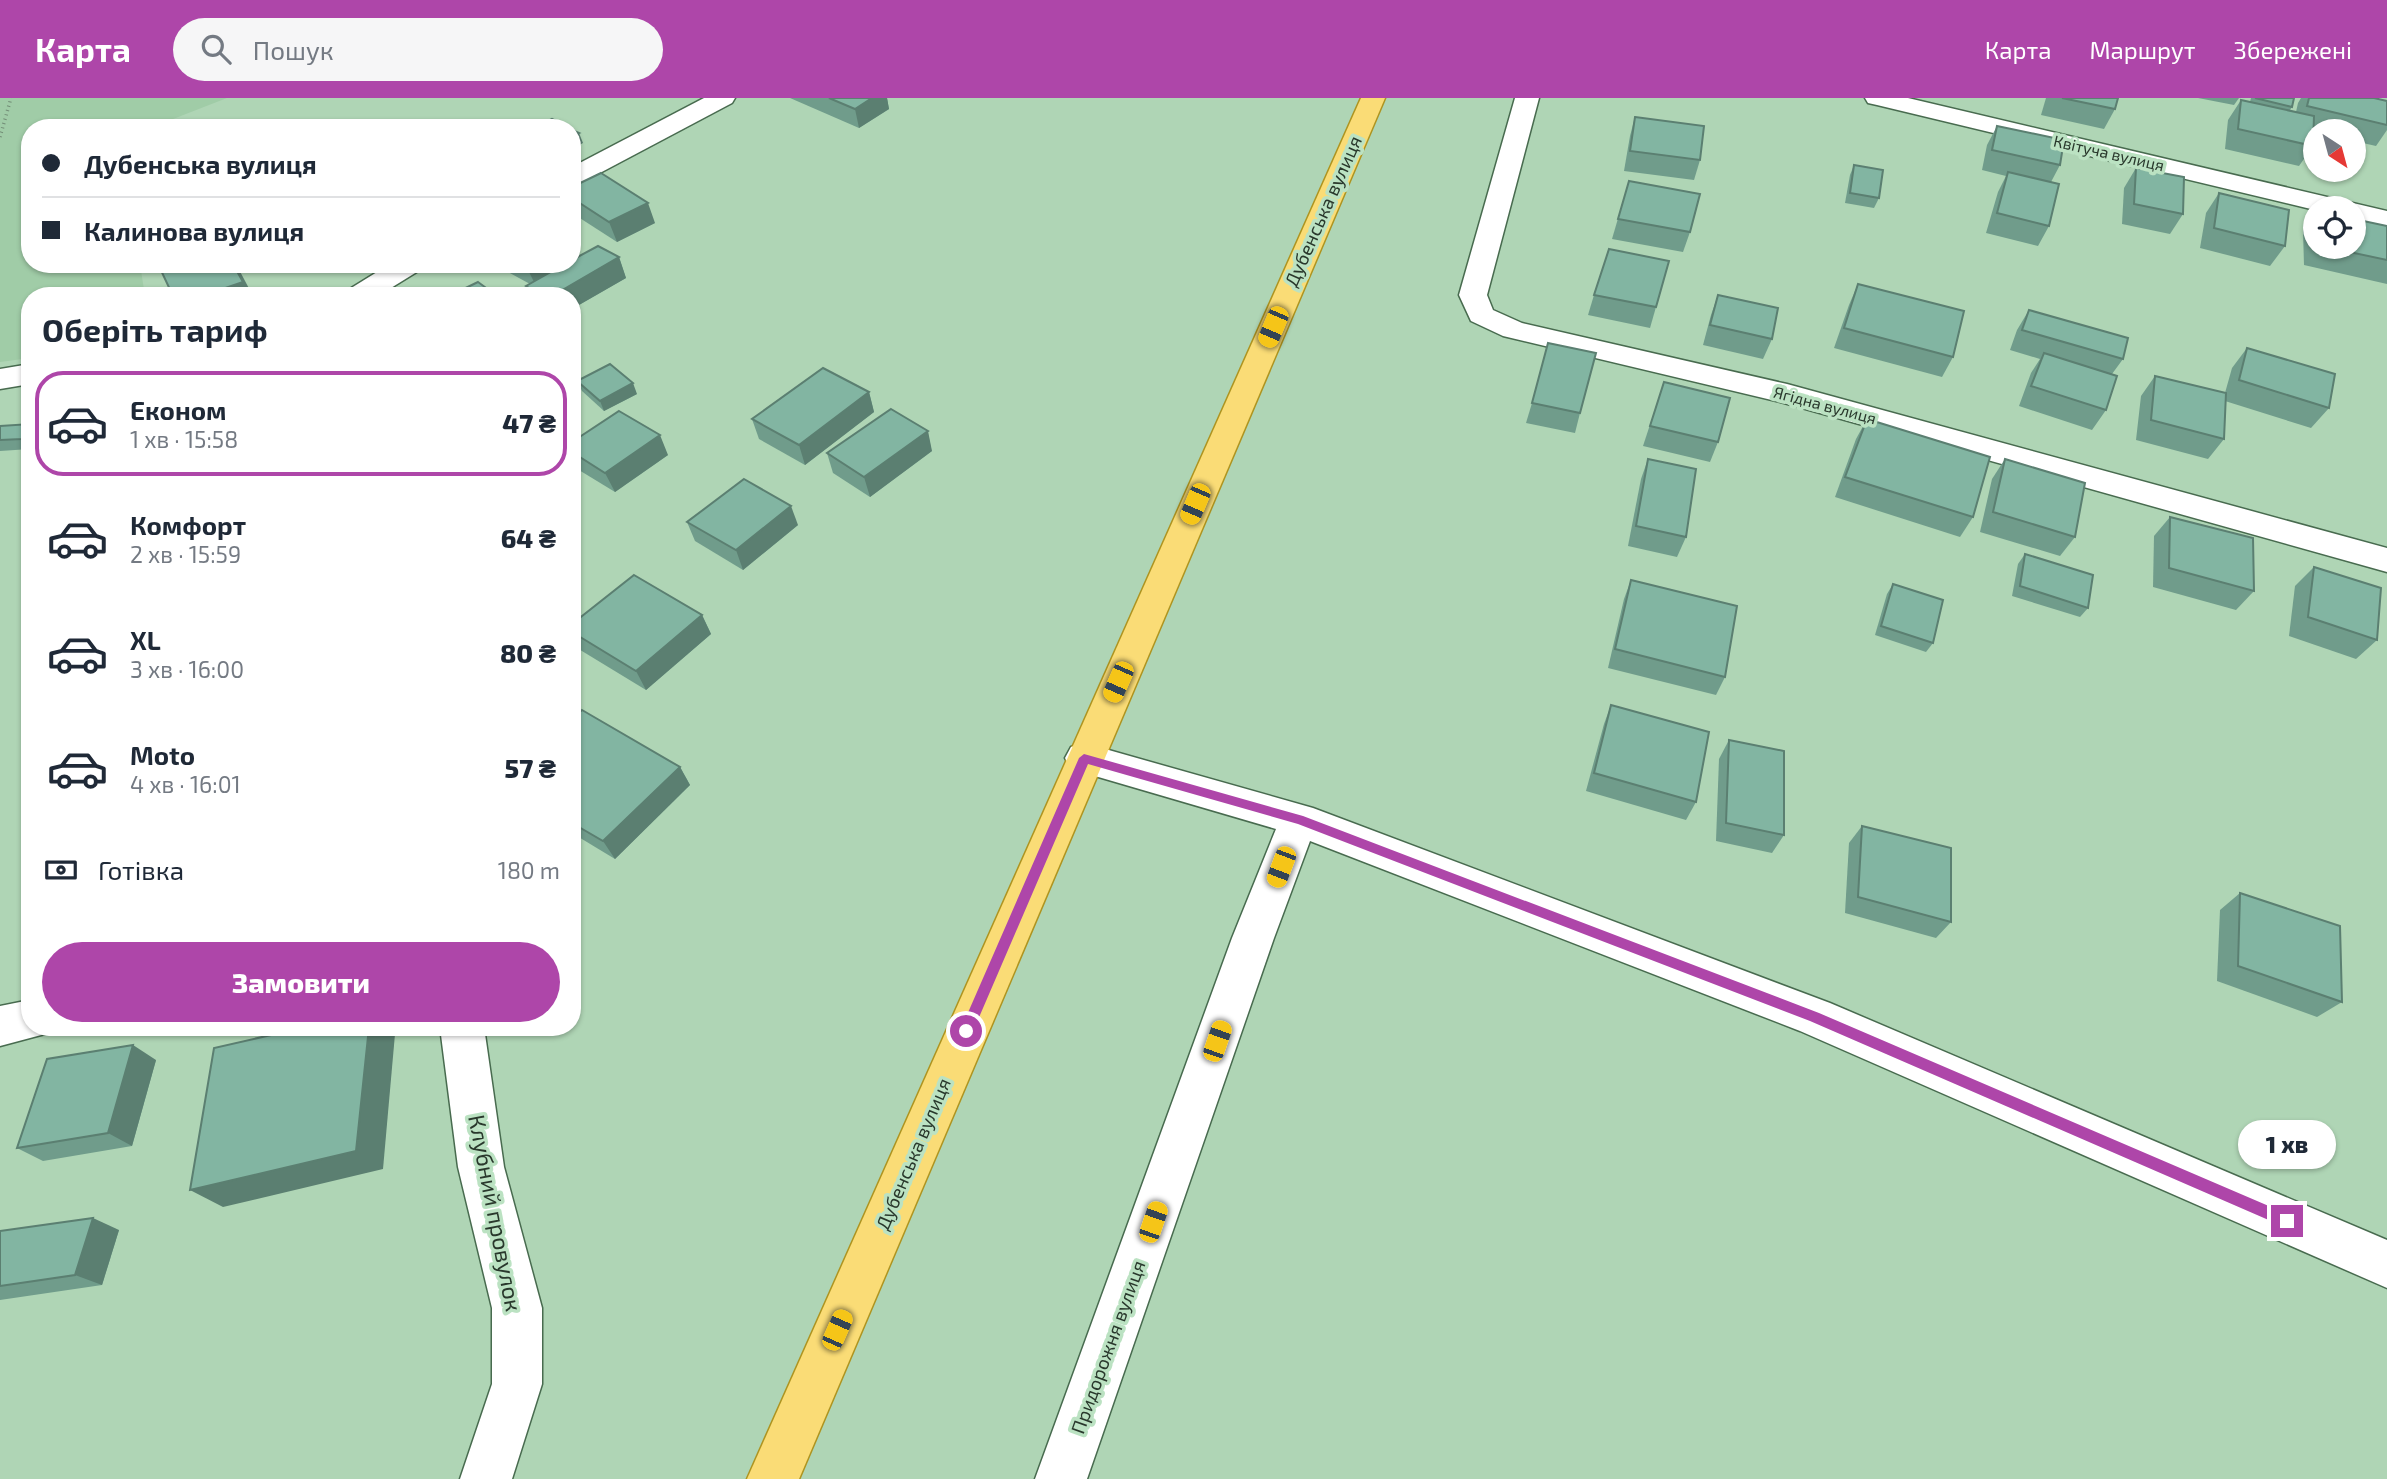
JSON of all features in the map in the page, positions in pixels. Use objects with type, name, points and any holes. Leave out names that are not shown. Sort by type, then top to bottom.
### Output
[{"type":"main road","name":"Дубенська вулиця","points":[[773,1479],[1373,98]]},
{"type":"street","points":[[581,172],[723,98]]},
{"type":"street","name":"Ягідна вулиця","points":[[1527,98],[1472,295],[1480,315],[1513,330],[1787,394],[2387,560]]},
{"type":"street","name":"Квітуча вулиця","points":[[1877,98],[2303,199]]},
{"type":"street","points":[[2366,214],[2387,219]]},
{"type":"street","points":[[373,287],[395,273]]},
{"type":"street","points":[[0,379],[21,376]]},
{"type":"street","points":[[1084,758],[1299,820],[1815,1017],[2387,1264]]},
{"type":"street","name":"Придорожня вулиця","points":[[1061,1479],[1253,938],[1299,820]]},
{"type":"street","points":[[0,1027],[21,1022]]},
{"type":"street","name":"Клубний провулок","points":[[463,1036],[481,1167],[517,1308],[517,1384],[486,1479]]},
{"type":"path","points":[[0,137],[11,98]]},
{"type":"shaded area","points":[[0,98],[227,98],[173,119],[21,119],[21,273],[141,273],[144,287],[21,287],[21,359],[0,362]]},
{"type":"building","points":[[829,98],[872,98],[855,109]]},
{"type":"building","points":[[2062,98],[2118,98],[2115,109]]},
{"type":"building","points":[[2255,98],[2294,98],[2292,107]]},
{"type":"building","points":[[2309,98],[2374,98],[2387,101],[2387,125],[2366,119],[2307,106]]},
{"type":"building","points":[[2241,100],[2314,116],[2314,119],[2303,119],[2303,144],[2238,129]]},
{"type":"building","points":[[1635,117],[1704,126],[1700,160],[1630,151]]},
{"type":"building","points":[[1997,126],[2064,140],[2060,165],[1992,150]]},
{"type":"building","points":[[1854,165],[1883,170],[1879,198],[1850,193]]},
{"type":"building","points":[[2136,168],[2184,177],[2183,214],[2134,204]]},
{"type":"building","points":[[2008,172],[2059,184],[2049,226],[1997,213]]},
{"type":"building","points":[[601,173],[648,203],[609,222],[581,204],[581,183]]},
{"type":"building","points":[[1629,181],[1700,194],[1690,232],[1618,219]]},
{"type":"building","points":[[2219,193],[2289,210],[2285,246],[2214,228]]},
{"type":"building","points":[[2366,222],[2387,226],[2387,260],[2366,256]]},
{"type":"building","points":[[598,246],[619,257],[567,287],[526,286],[549,273],[581,273],[581,255]]},
{"type":"building","points":[[1609,249],[1669,261],[1656,307],[1594,295]]},
{"type":"building","points":[[162,273],[238,273],[243,282],[228,287],[169,287]]},
{"type":"building","points":[[478,282],[485,287],[468,287]]},
{"type":"building","points":[[1858,284],[1964,311],[1953,357],[1844,328]]},
{"type":"building","points":[[1718,295],[1778,308],[1772,339],[1710,325]]},
{"type":"building","points":[[2029,310],[2128,338],[2123,359],[2022,330]]},
{"type":"building","points":[[1548,343],[1596,353],[1580,413],[1532,403]]},
{"type":"building","points":[[2247,348],[2335,374],[2329,408],[2239,380]]},
{"type":"building","points":[[2044,353],[2117,376],[2106,410],[2031,386]]},
{"type":"building","points":[[610,364],[633,383],[600,401],[581,384],[581,379]]},
{"type":"building","points":[[823,368],[869,392],[799,445],[752,419]]},
{"type":"building","points":[[2155,376],[2226,393],[2224,439],[2151,420]]},
{"type":"building","points":[[1664,382],[1730,398],[1718,442],[1650,426]]},
{"type":"building","points":[[891,409],[928,431],[864,477],[827,453]]},
{"type":"building","points":[[619,411],[660,435],[605,473],[581,458],[581,436]]},
{"type":"building","points":[[1867,419],[1990,457],[1973,517],[1845,477]]},
{"type":"building","points":[[21,425],[21,439],[0,440],[0,426]]},
{"type":"building","points":[[1648,459],[1696,469],[1686,537],[1636,526]]},
{"type":"building","points":[[2005,459],[2085,483],[2075,537],[1993,512]]},
{"type":"building","points":[[744,479],[791,506],[736,550],[687,522]]},
{"type":"building","points":[[2170,517],[2253,538],[2254,591],[2169,568]]},
{"type":"building","points":[[2025,554],[2093,575],[2088,608],[2020,586]]},
{"type":"building","points":[[2314,567],[2381,588],[2377,640],[2308,617]]},
{"type":"building","points":[[634,575],[702,615],[636,671],[581,637],[581,617]]},
{"type":"building","points":[[1631,580],[1737,606],[1725,677],[1615,649]]},
{"type":"building","points":[[1893,584],[1943,600],[1933,643],[1881,626]]},
{"type":"building","points":[[1611,705],[1709,732],[1696,802],[1594,773]]},
{"type":"building","points":[[581,711],[680,767],[603,841],[581,828]]},
{"type":"building","points":[[1729,740],[1784,751],[1784,835],[1726,823]]},
{"type":"building","points":[[1862,826],[1951,848],[1951,922],[1858,897]]},
{"type":"building","points":[[2240,893],[2340,926],[2342,1002],[2238,966]]},
{"type":"building","points":[[267,1036],[368,1036],[356,1151],[190,1190],[214,1048]]},
{"type":"building","points":[[133,1045],[108,1133],[17,1148],[47,1059]]},
{"type":"building","points":[[93,1218],[75,1275],[0,1286],[0,1231]]},
{"type":"route","points":[[966,1031],[1084,758],[1299,820],[1815,1017],[2287,1221]]}]
